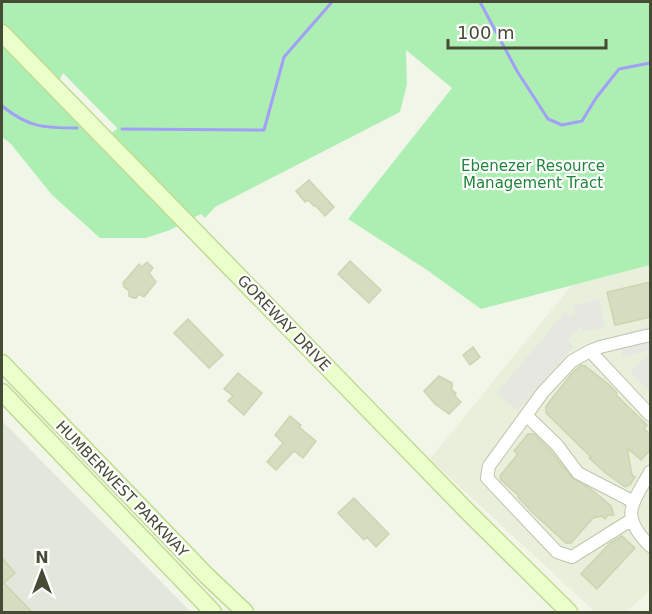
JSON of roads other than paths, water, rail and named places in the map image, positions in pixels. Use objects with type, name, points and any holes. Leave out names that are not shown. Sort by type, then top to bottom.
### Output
[{"type":"street","name":"GOREWAY DRIVE","points":[[2,33],[470,514],[569,612]]},
{"type":"street","points":[[631,520],[572,557],[556,552],[487,478],[489,466],[543,392],[572,361],[590,351],[651,335]]},
{"type":"street","points":[[590,351],[651,415]]},
{"type":"street","name":"HUMBERWEST PARKWAY","points":[[2,363],[199,568],[245,612]]},
{"type":"street","name":"HUMBERWEST PARKWAY","points":[[2,392],[213,612]]},
{"type":"street","points":[[527,416],[556,445],[578,473],[634,502]]},
{"type":"street","points":[[651,472],[631,508],[631,520],[641,537],[651,546]]},
{"type":"waterway","points":[[122,129],[264,130],[284,57],[332,2]]},
{"type":"waterway","points":[[480,2],[517,71],[548,119],[562,125],[582,121],[596,98],[619,69],[650,63]]},
{"type":"waterway","points":[[2,106],[36,125],[77,128]]},
{"type":"park label","name":"Ebenezer Resource Management Tract","points":[[533,174]]}]
